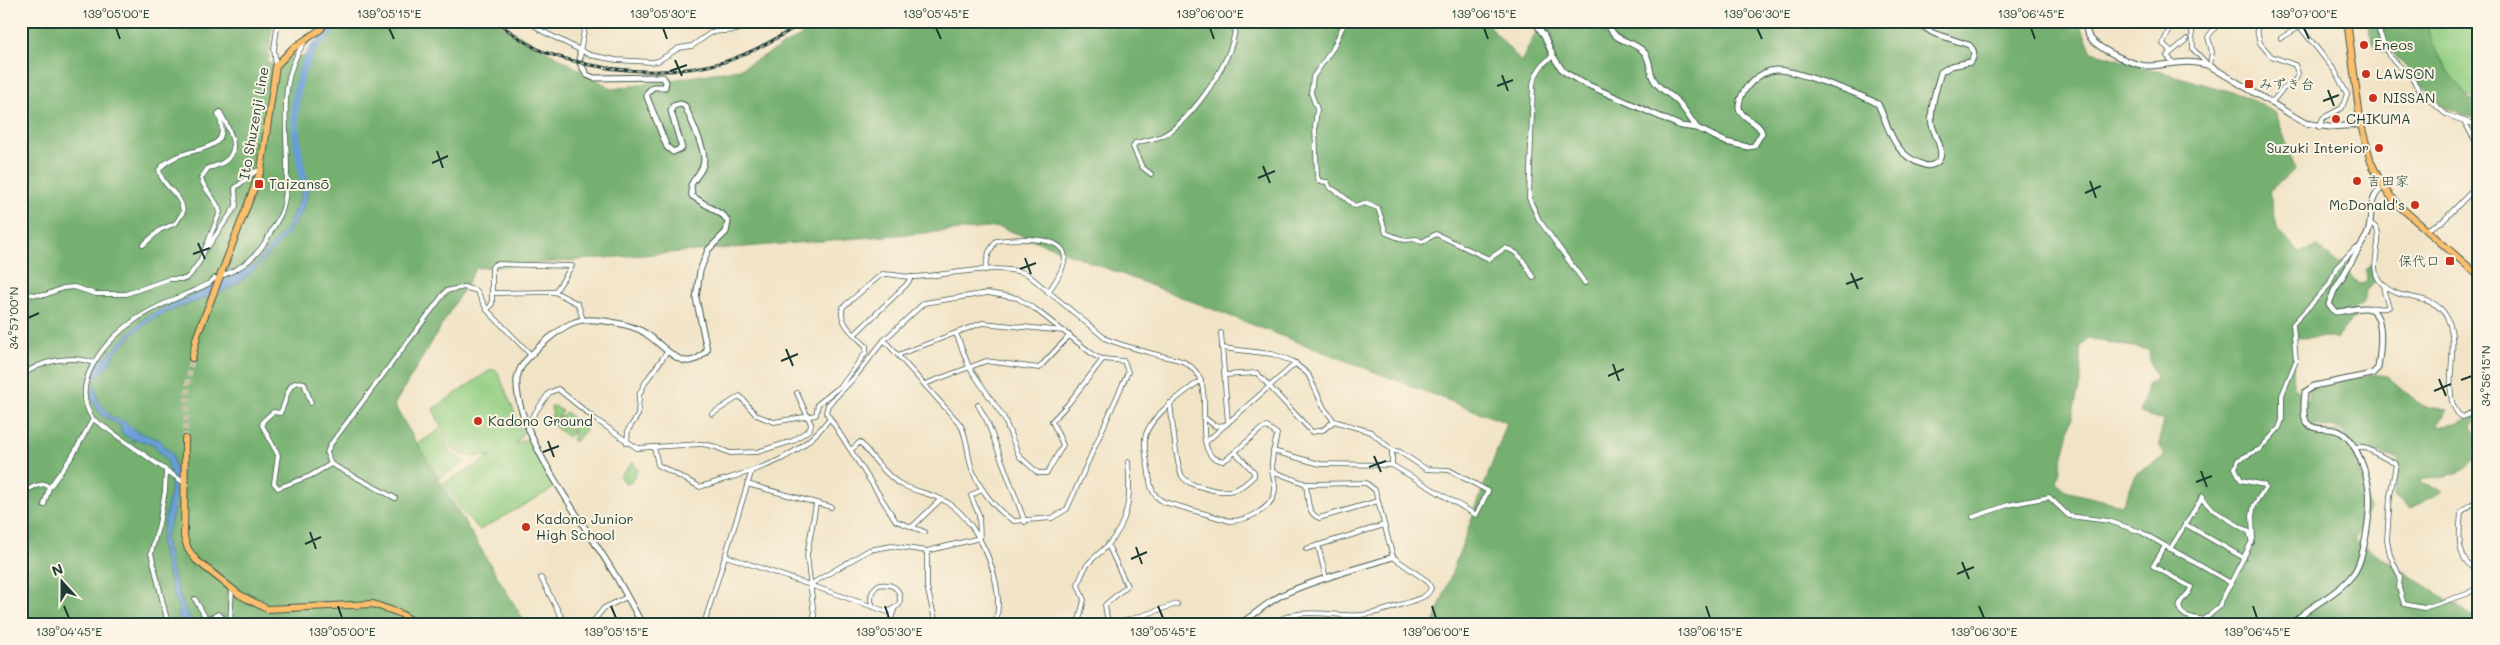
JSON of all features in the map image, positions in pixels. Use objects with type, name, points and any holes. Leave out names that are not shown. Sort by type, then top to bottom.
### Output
[{"type":"main road","name":"Ito Shuzenji Line","points":[[192,358],[218,279],[261,170],[276,66],[286,54],[321,29],[326,21]]},
{"type":"main road","points":[[2347,21],[2361,125],[2371,162],[2383,187],[2398,205],[2479,276]]},
{"type":"main road","points":[[185,439],[184,537],[188,549],[196,560],[232,588],[267,609],[373,604],[399,613],[418,624]]},
{"type":"street","points":[[276,66],[274,49],[278,21]]},
{"type":"street","points":[[529,21],[580,51],[616,60],[658,61],[675,50],[692,46],[712,32],[736,30],[753,21]]},
{"type":"street","points":[[586,21],[580,61],[587,75],[594,78],[663,77],[666,82],[665,87],[653,87],[647,93],[647,97],[667,147],[673,152],[682,148],[671,111],[673,106],[681,104],[685,106],[704,161],[699,174],[690,185],[692,196],[724,216],[728,222],[726,232],[708,250],[700,271],[696,298],[707,350],[699,360],[688,362],[668,351],[644,332],[632,327],[582,320],[570,324],[531,355],[522,365],[517,376],[519,395],[527,424],[568,504],[642,624]]},
{"type":"street","points":[[1151,174],[1142,167],[1133,147],[1135,143],[1163,136],[1207,94],[1225,65],[1232,45],[1235,21]]},
{"type":"street","points":[[1350,21],[1343,26],[1333,48],[1313,77],[1311,93],[1317,110],[1315,126],[1317,176],[1319,181],[1327,182],[1330,188],[1335,189],[1343,198],[1355,206],[1364,203],[1378,208],[1386,233],[1404,240],[1416,239],[1422,242],[1436,234],[1489,258],[1505,248],[1512,250],[1520,255],[1533,277]]},
{"type":"street","points":[[1534,21],[1544,35],[1553,56],[1563,71],[1596,90],[1681,126],[1697,128],[1726,142],[1748,147],[1754,146],[1762,134],[1758,125],[1741,112],[1739,105],[1742,96],[1758,76],[1766,71],[1786,70],[1856,93],[1878,104],[1897,148],[1911,159],[1926,166],[1933,165],[1940,159],[1941,153],[1931,120],[1941,72],[1951,66],[1972,62],[1974,55],[1969,45],[1932,33],[1915,21]]},
{"type":"street","points":[[1607,21],[1610,30],[1620,40],[1634,44],[1646,53],[1652,77],[1660,88],[1679,103],[1697,128]]},
{"type":"street","points":[[2087,21],[2083,21],[2089,36],[2095,43],[2130,62],[2150,66],[2190,61],[2210,66]]},
{"type":"street","points":[[2171,51],[2163,44],[2174,21]]},
{"type":"street","points":[[2198,21],[2192,29],[2193,49],[2210,66],[2305,123],[2319,127],[2361,125]]},
{"type":"street","points":[[2210,66],[2212,52],[2208,37],[2216,26],[2226,21]]},
{"type":"street","points":[[2255,21],[2260,43],[2270,56],[2295,65],[2298,73],[2296,79],[2282,90],[2272,103]]},
{"type":"street","points":[[2281,38],[2310,21]]},
{"type":"street","points":[[2375,21],[2389,56],[2410,77],[2421,93],[2447,115],[2479,126]]},
{"type":"street","points":[[2300,27],[2335,71],[2347,94],[2342,108],[2323,118],[2319,127]]},
{"type":"street","points":[[186,484],[166,472],[93,418],[86,409],[84,381],[94,363],[109,344],[135,320],[250,261],[263,247],[283,210],[286,189],[285,114],[288,77],[297,53],[307,39]]},
{"type":"street","points":[[2173,62],[2167,56],[2187,39]]},
{"type":"street","points":[[1553,56],[1541,65],[1535,74],[1533,84],[1529,198],[1539,220],[1585,283]]},
{"type":"street","points":[[21,294],[45,296],[63,288],[74,287],[96,294],[126,294],[169,279],[185,279],[195,268],[205,249],[220,212],[218,206],[202,184],[201,178],[208,168],[221,165],[230,159],[233,153],[231,131],[220,112],[218,114],[223,131],[221,140],[215,145],[181,154],[164,164],[159,170],[164,186],[178,195],[182,212],[176,223],[160,230],[143,245]]},
{"type":"street","points":[[2464,122],[2479,147]]},
{"type":"street","points":[[205,249],[231,217],[236,206],[235,188],[261,170]]},
{"type":"street","points":[[2426,230],[2443,222],[2479,184]]},
{"type":"street","points":[[2383,187],[2373,197],[2371,224],[2329,304],[2335,312],[2371,307],[2382,310],[2389,307],[2384,292],[2385,286]]},
{"type":"street","points":[[2371,224],[2379,232],[2375,270],[2379,280],[2385,286],[2411,298],[2436,303],[2444,310],[2451,330],[2453,405],[2458,414],[2464,417],[2479,409]]},
{"type":"street","points":[[986,270],[990,252],[996,241],[1025,238],[1053,243],[1060,248],[1064,259],[1064,266],[1048,293]]},
{"type":"street","points":[[2199,624],[2218,608],[2252,542],[2254,505],[2265,488],[2264,485],[2242,480],[2235,468],[2238,460],[2260,449],[2268,442],[2282,420],[2282,395],[2296,361],[2294,324],[2329,285],[2336,268],[2355,248],[2359,249]]},
{"type":"street","points":[[487,310],[492,304],[494,293],[492,266],[495,264],[572,266],[555,292]]},
{"type":"street","points":[[712,414],[740,396],[762,419],[774,422],[816,415],[818,404],[842,385],[866,352],[866,346],[843,320],[840,313],[842,307],[882,274],[912,277],[986,270],[1019,270],[1106,338],[1121,345],[1184,362],[1195,370],[1201,380],[1206,442],[1210,455],[1223,461],[1261,429],[1267,427],[1273,429],[1277,434],[1273,451],[1272,471],[1276,490],[1270,502],[1251,517],[1240,521],[1230,521],[1158,499],[1150,484],[1145,437],[1148,429],[1170,403],[1201,380]]},
{"type":"street","points":[[855,334],[912,277]]},
{"type":"street","points":[[395,498],[331,464],[327,453],[330,445],[446,291],[464,287],[477,291],[487,310],[531,355]]},
{"type":"street","points":[[494,293],[555,292],[578,304],[582,320]]},
{"type":"street","points":[[884,340],[925,384],[964,431],[970,465],[982,489],[1014,521],[1025,522],[1052,518],[1060,515],[1067,509],[1074,497],[1128,372],[1124,361],[1103,359],[1096,356],[1070,335],[1016,298],[988,293],[924,303],[884,340],[855,377],[828,405],[826,412],[896,520],[926,532]]},
{"type":"street","points":[[2292,624],[2346,582],[2359,562],[2370,503],[2366,477],[2354,446],[2343,434],[2331,428],[2314,428],[2308,424],[2305,419],[2305,392],[2314,386],[2352,379],[2376,372],[2378,368],[2381,329],[2375,314],[2368,308]]},
{"type":"street","points":[[898,355],[982,323],[1064,331]]},
{"type":"street","points":[[956,332],[969,367],[1004,418],[1020,456],[1038,473],[1043,474],[1047,473],[1063,445],[1052,421],[1068,404],[1103,359]]},
{"type":"street","points":[[1221,333],[1225,375],[1226,424]]},
{"type":"street","points":[[925,384],[986,361],[1039,368],[1070,335]]},
{"type":"street","points":[[1222,348],[1272,354],[1296,363],[1308,374],[1324,408],[1334,421],[1371,432],[1392,450],[1400,452],[1426,469],[1449,470],[1488,491],[1476,515],[1392,465],[1320,464],[1273,451]]},
{"type":"street","points":[[627,443],[628,430],[638,415],[640,395],[646,382],[668,351]]},
{"type":"street","points":[[21,376],[28,370],[60,359],[87,360],[94,363]]},
{"type":"street","points":[[1206,442],[1270,388],[1296,363]]},
{"type":"street","points":[[1225,375],[1257,373],[1312,432],[1323,430],[1334,421]]},
{"type":"street","points":[[311,403],[304,383],[293,384],[286,392],[285,406],[280,413],[274,412],[263,421],[262,425],[278,455],[274,483],[278,488],[310,476],[331,464]]},
{"type":"street","points":[[527,424],[549,393],[558,389],[627,443],[637,448],[669,444],[702,444],[730,453],[757,452],[793,441],[810,429],[811,424],[797,393]]},
{"type":"street","points":[[1170,403],[1180,470],[1193,485],[1225,493],[1237,490],[1254,476],[1254,472],[1235,452]]},
{"type":"street","points":[[978,405],[987,421],[1025,522]]},
{"type":"street","points":[[44,505],[44,498],[49,488],[73,455],[93,418]]},
{"type":"street","points":[[654,447],[658,465],[694,486],[700,487],[751,473],[797,452],[820,431],[830,418]]},
{"type":"street","points":[[1204,418],[1215,426],[1226,424]]},
{"type":"street","points":[[851,450],[860,442],[898,483],[950,504],[980,538]]},
{"type":"street","points":[[2354,446],[2364,447],[2396,464],[2389,502],[2387,540],[2390,555],[2400,577],[2399,588],[2404,604],[2424,608],[2467,594],[2479,586]]},
{"type":"street","points":[[1392,450],[1392,465]]},
{"type":"street","points":[[1078,624],[1084,600],[1078,585],[1084,569],[1091,558],[1108,546],[1121,527],[1129,506],[1128,462]]},
{"type":"street","points":[[1272,471],[1306,484],[1366,483],[1375,490],[1393,557],[1428,580],[1431,588],[1429,593],[1394,607],[1362,615],[1290,615],[1273,624]]},
{"type":"street","points":[[166,472],[160,524],[151,553],[168,624]]},
{"type":"street","points":[[704,624],[751,473]]},
{"type":"street","points":[[2479,482],[2476,491],[2479,493]]},
{"type":"street","points":[[21,493],[35,486],[45,484],[49,488]]},
{"type":"street","points":[[747,484],[831,507]]},
{"type":"street","points":[[1306,484],[1310,510],[1313,516],[1319,518],[1378,501]]},
{"type":"street","points":[[982,489],[971,496],[979,516],[980,538],[998,588],[999,604],[995,624]]},
{"type":"street","points":[[1973,517],[2008,505],[2049,497],[2069,516],[2109,521],[2141,532],[2231,583]]},
{"type":"street","points":[[2205,620],[2189,618],[2183,614],[2180,608],[2180,604],[2191,586],[2153,566],[2185,524],[2202,497],[2213,510],[2249,532],[2252,542]]},
{"type":"street","points":[[2479,499],[2461,512],[2460,530],[2462,558],[2470,567],[2479,571]]},
{"type":"street","points":[[912,527],[940,500]]},
{"type":"street","points":[[815,624],[807,555],[816,504]]},
{"type":"street","points":[[2185,524],[2244,558]]},
{"type":"street","points":[[1306,549],[1384,525]]},
{"type":"street","points":[[811,584],[869,550],[892,546],[927,551],[980,538]]},
{"type":"street","points":[[1318,545],[1326,578]]},
{"type":"street","points":[[1108,546],[1127,586],[1105,606],[1108,624]]},
{"type":"street","points":[[927,551],[926,587],[936,624]]},
{"type":"street","points":[[726,556],[888,612],[894,610]]},
{"type":"street","points":[[1239,624],[1266,604],[1284,594],[1326,578],[1393,557]]},
{"type":"street","points":[[541,578],[565,624]]},
{"type":"street","points":[[873,606],[871,601],[872,590],[878,585],[893,585],[898,589],[899,605],[894,610],[889,624]]},
{"type":"street","points":[[230,624],[232,588]]},
{"type":"street","points":[[592,624],[604,608],[627,597]]},
{"type":"street","points":[[195,599],[207,620],[218,614],[230,624]]},
{"type":"street","points":[[1116,624],[1177,604]]},
{"type":"green space","points":[[21,21],[273,21],[268,64],[314,54],[342,21],[495,21],[613,89],[740,69],[828,21],[1485,21],[1521,62],[1542,21],[2079,21],[2092,52],[2242,95],[2276,113],[2295,169],[2269,191],[2278,231],[2300,252],[2318,247],[2339,264],[2352,254],[2344,269],[2359,284],[2367,282],[2366,270],[2371,264],[2375,281],[2366,291],[2362,305],[2353,308],[2359,316],[2348,324],[2336,339],[2331,337],[2294,338],[2293,385],[2305,398],[2305,404],[2309,399],[2309,388],[2372,374],[2387,376],[2422,406],[2448,410],[2437,426],[2458,423],[2476,411],[2479,412],[2479,418],[2471,426],[2479,439],[2479,457],[2463,470],[2445,477],[2423,478],[2420,483],[2443,491],[2410,509],[2394,496],[2399,459],[2354,447],[2340,429],[2306,424],[2317,433],[2339,432],[2359,461],[2369,508],[2355,540],[2479,620],[2479,624],[1433,624],[1507,423],[1000,227],[476,268],[394,405],[526,624],[21,624]],"holes":[[[2088,339],[2150,350],[2149,357],[2156,379],[2147,385],[2140,413],[2163,420],[2159,446],[2165,456],[2137,473],[2122,505],[2065,491],[2057,482],[2081,379],[2080,348]]]},
{"type":"green space","points":[[2366,21],[2426,21],[2433,43],[2449,72],[2470,100],[2479,99],[2479,120],[2442,106],[2390,50],[2387,53],[2375,48]]},
{"type":"green space","points":[[2426,21],[2479,21],[2479,99],[2463,94],[2430,41]]},
{"type":"green space","points":[[492,369],[498,372],[523,433],[515,445],[531,436],[554,488],[480,530],[464,514],[443,483],[493,456],[478,457],[458,453],[447,441],[433,409]]},
{"type":"green space","points":[[555,406],[562,411],[559,415],[559,422],[572,431],[572,434],[568,437],[543,417],[553,416],[551,407]]},
{"type":"green space","points":[[566,412],[586,430],[575,442],[572,440],[574,435],[572,427],[560,422],[561,416]]},
{"type":"green space","points":[[439,430],[451,453],[466,462],[437,479],[416,445]]},
{"type":"green space","points":[[633,462],[638,470],[631,482],[626,484],[620,476]]},
{"type":"water","points":[[298,160],[306,173],[307,199],[302,212],[294,224],[275,247],[250,273],[232,287],[177,308],[146,324],[115,353],[108,366],[95,380],[98,401],[112,417],[126,422],[136,431],[160,440],[172,454],[179,485],[172,518],[165,538],[173,576],[184,607],[191,620],[190,624],[180,624],[179,610],[160,543],[170,492],[171,477],[167,461],[153,444],[133,439],[135,442],[121,433],[121,426],[101,415],[91,398],[95,377],[92,375],[97,371],[99,360],[102,357],[104,359],[139,323],[151,314],[255,265],[287,227],[300,199],[304,174]]},
{"type":"waterway","points":[[305,187],[296,136],[295,103],[298,86],[310,54],[337,21]]},
{"type":"tunnel","points":[[185,439],[188,383],[192,358]]},
{"type":"railway","points":[[495,21],[525,42],[544,52],[565,59],[610,68],[656,71],[702,67],[724,62],[766,44],[805,21]]},
{"type":"place","name":"Eneos","points":[[2364,45]]},
{"type":"place","name":"LAWSON","points":[[2366,74]]},
{"type":"place","name":"みずき台","points":[[2249,84]]},
{"type":"place","name":"NISSAN","points":[[2373,98]]},
{"type":"place","name":"CHIKUMA","points":[[2336,119]]},
{"type":"place","name":"Suzuki Interior","points":[[2379,148]]},
{"type":"place","name":"吉田家","points":[[2357,181]]},
{"type":"place","name":"Taizansō","points":[[259,184]]},
{"type":"place","name":"McDonald's","points":[[2415,205]]},
{"type":"place","name":"保代口","points":[[2450,261]]},
{"type":"place","name":"Kadono Ground","points":[[478,421]]},
{"type":"place","name":"Kadono Junior High School","points":[[526,527]]}]
